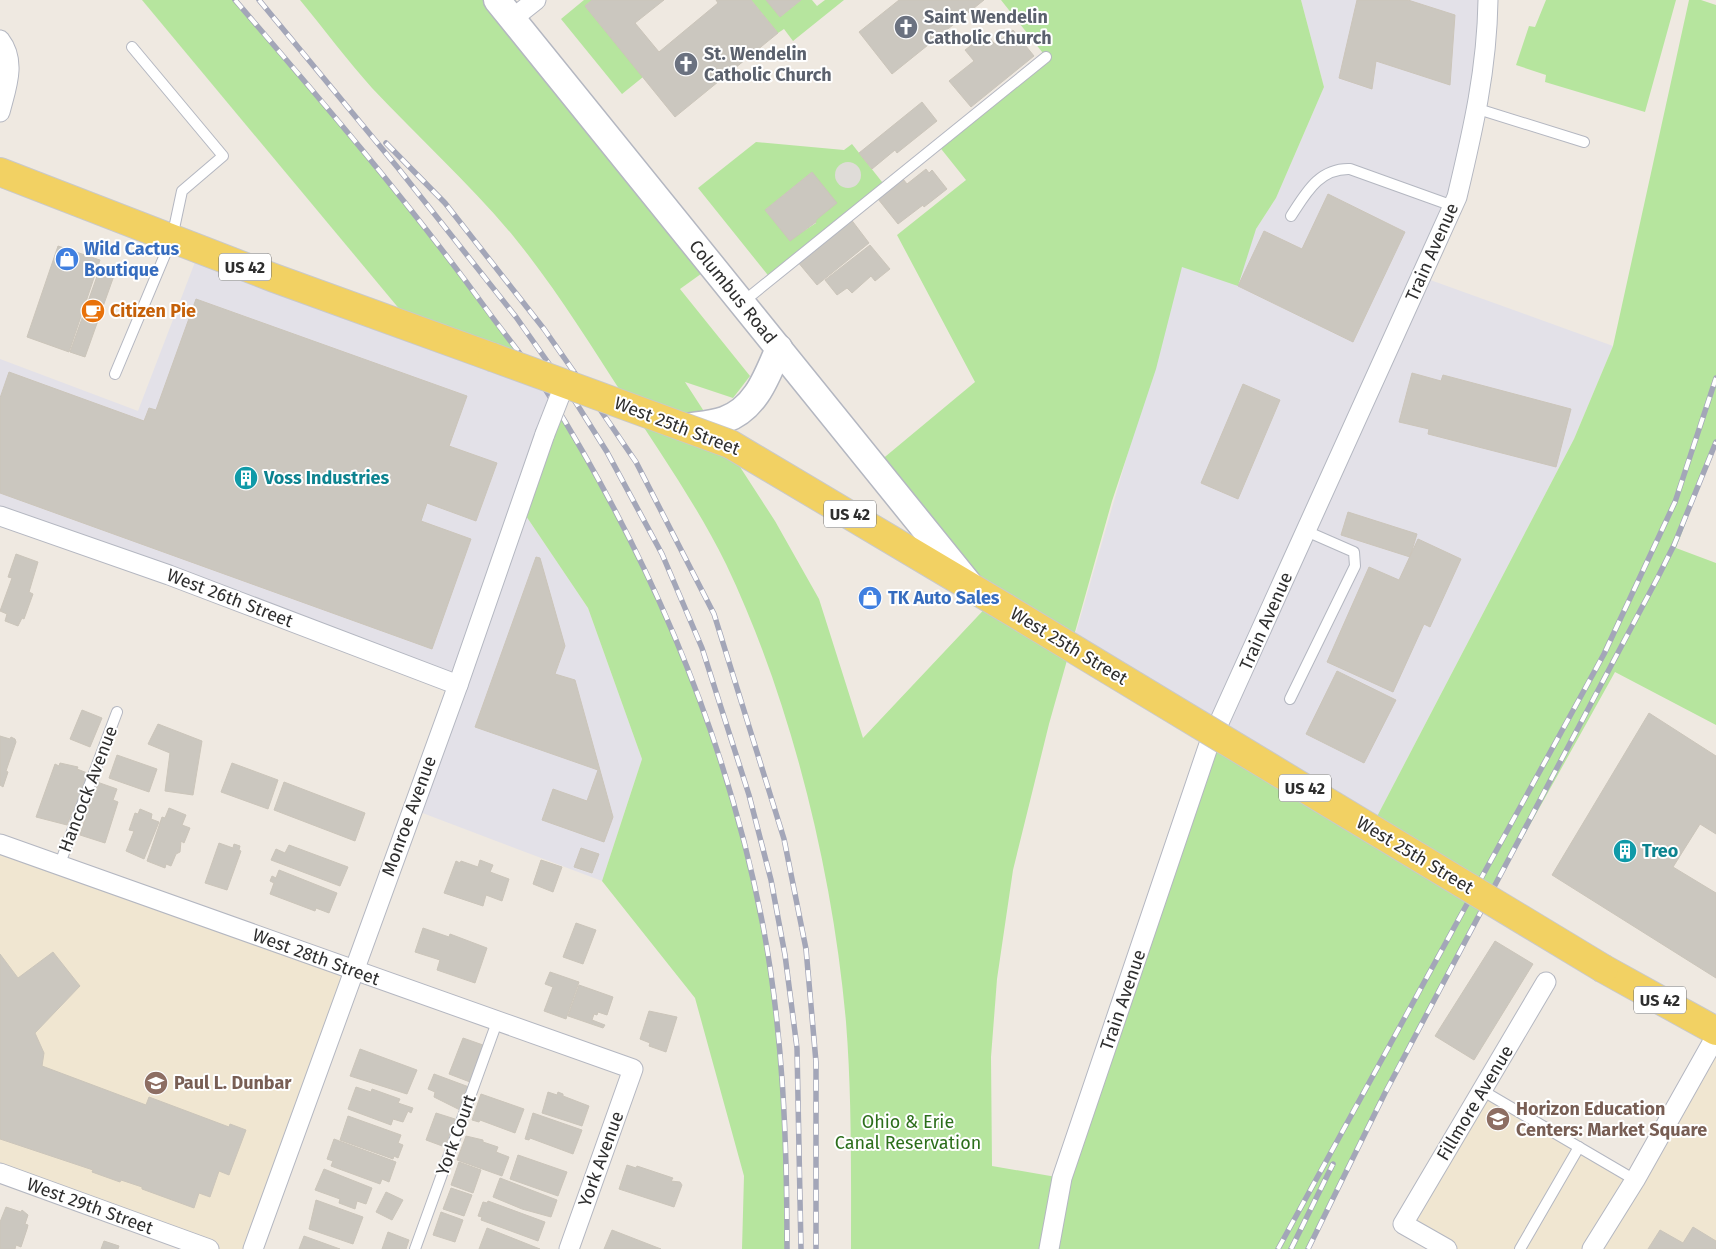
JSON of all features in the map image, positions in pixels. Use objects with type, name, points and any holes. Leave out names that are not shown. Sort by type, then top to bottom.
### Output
[{"type":"main road","name":"West 25th Street","points":[[0,172],[274,278],[730,444],[969,584],[1604,968],[1716,1031]]},
{"type":"street","points":[[504,9],[536,0]]},
{"type":"street","name":"Train Avenue","points":[[1049,1249],[1062,1178],[1208,747],[1458,197],[1478,109],[1486,47],[1488,0]]},
{"type":"street","name":"Columbus Road","points":[[504,9],[969,584]]},
{"type":"street","points":[[0,40],[10,62],[9,76],[0,112]]},
{"type":"street","points":[[686,427],[723,421],[736,415],[757,396],[779,348]]},
{"type":"street","name":"Monroe Avenue","points":[[253,1249],[458,685],[545,434],[565,384]]},
{"type":"street","name":"West 26th Street","points":[[0,516],[169,575],[458,685]]},
{"type":"street","name":"West 28th Street","points":[[0,844],[633,1069]]},
{"type":"street","name":"Fillmore Avenue","points":[[1447,1249],[1404,1224],[1546,982]]},
{"type":"street","points":[[1592,1249],[1635,1180],[1716,1036]]},
{"type":"street","name":"York Avenue","points":[[569,1249],[633,1069]]},
{"type":"street","name":"West 29th Street","points":[[0,1173],[209,1249]]},
{"type":"lane","points":[[115,374],[172,238],[182,191],[223,156],[132,47]]},
{"type":"lane","points":[[742,303],[1046,57]]},
{"type":"lane","points":[[1478,109],[1584,142]]},
{"type":"lane","points":[[1291,216],[1311,186],[1321,176],[1336,169],[1350,169],[1453,206]]},
{"type":"lane","points":[[1290,699],[1355,566],[1354,552],[1306,531]]},
{"type":"lane","name":"Hancock Avenue","points":[[58,866],[117,712]]},
{"type":"lane","name":"York Court","points":[[415,1249],[497,1022]]},
{"type":"lane","points":[[1483,1091],[1635,1180]]},
{"type":"lane","points":[[1520,1249],[1579,1147]]},
{"type":"shaded area","points":[[1301,0],[1488,0],[1478,109],[1422,277],[1613,346],[1574,439],[1371,828],[1072,646],[1182,266],[1256,229],[1276,198],[1324,87]]},
{"type":"shaded area","points":[[848,162],[857,166],[861,175],[857,184],[848,188],[839,184],[835,175],[839,166]]},
{"type":"shaded area","points":[[200,249],[565,383],[520,507],[588,608],[642,759],[602,881],[412,809],[455,687],[0,516],[0,359],[138,411]]},
{"type":"shaded area","name":"Paul L. Dunbar","points":[[0,844],[353,970],[253,1249],[209,1249],[0,1173]]},
{"type":"shaded area","name":"Horizon Education Centers: Market Square","points":[[1716,1036],[1716,1249],[1447,1249],[1403,1224],[1483,1091],[1635,1180]]},
{"type":"green space","points":[[142,0],[235,0],[433,236],[532,371],[416,329]]},
{"type":"green space","name":"Ohio & Erie Canal Reservation","points":[[300,0],[497,0],[712,266],[680,289],[750,376],[733,398],[685,382],[775,521],[819,599],[863,738],[993,600],[874,466],[975,382],[897,235],[966,180],[938,145],[1046,57],[1001,0],[1301,0],[1324,87],[1276,198],[1256,229],[1238,286],[1182,267],[1156,369],[1112,501],[1049,724],[1013,870],[997,979],[991,1057],[992,1166],[1062,1178],[1208,747],[1371,828],[1574,439],[1613,346],[1689,0],[1701,0],[1716,5],[1716,444],[1676,548],[1716,563],[1716,725],[1615,672],[1437,992],[1308,1249],[851,1249],[851,1136],[848,1050],[840,965],[831,906],[806,788],[789,729],[749,617],[726,564],[690,499],[584,334],[543,275],[514,237],[480,198],[372,88]]},
{"type":"green space","points":[[584,0],[592,0],[585,6],[643,77],[622,94],[561,19]]},
{"type":"green space","points":[[751,0],[767,0],[780,17],[801,0],[812,0],[817,6],[825,0],[844,0],[793,41],[784,29],[778,33]]},
{"type":"green space","points":[[1546,0],[1676,0],[1645,112],[1545,82],[1546,75],[1516,65],[1529,26],[1535,27]]},
{"type":"green space","points":[[756,142],[844,150],[852,144],[886,187],[771,279],[698,188]],"holes":[[[812,172],[816,223],[790,240],[765,210]]]},
{"type":"green space","points":[[556,408],[623,527],[663,609],[699,693],[733,798],[749,861],[772,989],[783,1119],[787,1249],[742,1249],[744,1176],[695,998],[602,881],[642,759],[588,608],[520,507]]},
{"type":"building","name":"St. Wendelin Catholic Church","points":[[592,0],[664,0],[635,23],[659,52],[718,3],[716,0],[751,0],[778,33],[675,117],[585,6]]},
{"type":"building","points":[[766,0],[801,0],[780,17]]},
{"type":"building","points":[[899,0],[984,0],[892,74],[859,32]]},
{"type":"building","points":[[1357,0],[1408,0],[1455,15],[1450,85],[1376,61],[1372,89],[1339,78]]},
{"type":"building","points":[[1013,30],[1034,56],[971,107],[949,81],[974,61],[965,50],[986,34],[995,44]]},
{"type":"building","points":[[922,102],[937,121],[897,153],[895,150],[872,169],[859,153]]},
{"type":"building","points":[[926,169],[929,173],[932,170],[947,189],[898,224],[878,199],[903,179],[907,184]]},
{"type":"building","points":[[812,172],[837,203],[816,222],[790,241],[765,210]]},
{"type":"building","points":[[1328,194],[1405,232],[1353,342],[1238,286],[1264,231],[1302,249]]},
{"type":"building","points":[[850,218],[869,243],[817,285],[797,261]]},
{"type":"building","points":[[870,245],[890,269],[875,281],[871,276],[852,293],[847,288],[837,295],[825,280]]},
{"type":"building","points":[[58,246],[100,260],[69,352],[27,337]]},
{"type":"building","name":"Citizen Pie","points":[[101,265],[116,270],[85,357],[70,352]]},
{"type":"building","name":"Voss Industries","points":[[196,299],[467,396],[449,446],[497,463],[476,521],[427,503],[421,521],[471,539],[432,649],[0,493],[0,398],[9,372],[144,421],[149,408],[156,410]]},
{"type":"building","points":[[1412,373],[1441,381],[1443,375],[1571,409],[1556,467],[1428,434],[1429,429],[1399,422]]},
{"type":"building","points":[[1243,384],[1280,400],[1238,499],[1201,483]]},
{"type":"building","points":[[1348,512],[1417,534],[1410,557],[1341,535]]},
{"type":"building","points":[[1418,539],[1461,559],[1430,627],[1424,624],[1393,692],[1327,662],[1369,567],[1399,580]]},
{"type":"building","points":[[16,554],[38,562],[29,592],[33,594],[24,619],[22,618],[18,626],[5,621],[7,614],[0,611],[12,578],[8,577]]},
{"type":"building","points":[[536,557],[540,558],[565,646],[555,674],[575,680],[613,817],[604,842],[542,820],[553,789],[587,801],[598,770],[475,727]]},
{"type":"building","points":[[1337,671],[1396,700],[1364,763],[1306,734]]},
{"type":"building","points":[[82,710],[102,718],[90,747],[70,739]]},
{"type":"building","name":"Treo","points":[[1649,713],[1716,756],[1716,834],[1700,824],[1673,867],[1716,893],[1716,978],[1552,875]]},
{"type":"building","points":[[158,724],[202,741],[193,795],[165,791],[170,753],[148,744]]},
{"type":"building","points":[[0,736],[10,739],[11,737],[16,742],[6,771],[8,772],[3,787],[0,785]]},
{"type":"building","points":[[117,755],[157,769],[149,792],[109,778]]},
{"type":"building","points":[[60,763],[78,767],[77,769],[90,774],[77,811],[73,810],[67,825],[36,817],[55,764],[59,766]]},
{"type":"building","points":[[232,763],[278,780],[268,809],[221,792]]},
{"type":"building","points":[[97,782],[117,789],[113,800],[118,802],[105,843],[80,835]]},
{"type":"building","points":[[284,782],[365,813],[355,841],[274,810]]},
{"type":"building","points":[[169,808],[186,815],[182,825],[190,828],[184,843],[181,841],[180,852],[176,854],[171,866],[166,864],[165,868],[147,861],[162,817],[165,818]]},
{"type":"building","points":[[140,809],[152,814],[151,819],[159,822],[144,859],[126,851],[134,831],[129,830],[135,813],[138,814]]},
{"type":"building","points":[[219,843],[233,848],[234,844],[240,846],[239,850],[241,851],[227,890],[205,883]]},
{"type":"building","points":[[289,845],[348,867],[340,886],[271,860],[276,849],[285,853]]},
{"type":"building","points":[[581,848],[599,854],[592,873],[574,867]]},
{"type":"building","points":[[480,860],[493,865],[490,872],[509,879],[502,901],[486,895],[483,906],[444,893],[456,861],[478,867]]},
{"type":"building","points":[[541,860],[562,867],[553,892],[533,884]]},
{"type":"building","points":[[279,870],[337,893],[329,913],[316,908],[315,911],[270,894],[274,883],[270,881],[272,876],[276,878]]},
{"type":"building","points":[[576,923],[596,930],[583,964],[563,957]]},
{"type":"building","points":[[423,928],[449,937],[450,934],[487,948],[475,983],[437,970],[440,960],[415,952]]},
{"type":"building","points":[[1495,941],[1533,964],[1474,1060],[1435,1036]]},
{"type":"building","points":[[53,952],[80,986],[35,1033],[44,1053],[42,1066],[146,1105],[149,1097],[229,1127],[230,1124],[246,1130],[229,1175],[219,1171],[210,1197],[199,1193],[194,1208],[142,1189],[142,1187],[121,1180],[120,1182],[92,1172],[93,1170],[0,1139],[0,954],[18,978]]},
{"type":"building","points":[[550,972],[579,982],[566,1019],[544,1011],[553,987],[545,984]]},
{"type":"building","points":[[579,985],[613,997],[607,1015],[598,1012],[597,1015],[594,1014],[592,1020],[605,1025],[603,1028],[568,1016]]},
{"type":"building","points":[[649,1011],[677,1017],[666,1052],[649,1046],[650,1043],[640,1039]]},
{"type":"building","points":[[463,1038],[483,1045],[470,1082],[449,1074]]},
{"type":"building","points":[[360,1049],[417,1070],[407,1094],[350,1076]]},
{"type":"building","points":[[434,1074],[469,1087],[460,1110],[434,1097],[435,1092],[428,1089]]},
{"type":"building","points":[[356,1087],[371,1092],[372,1089],[400,1099],[398,1103],[413,1108],[411,1113],[408,1111],[403,1122],[393,1119],[391,1125],[348,1109]]},
{"type":"building","points":[[548,1092],[557,1095],[558,1092],[563,1094],[563,1096],[589,1106],[582,1126],[542,1113]]},
{"type":"building","points":[[481,1094],[524,1109],[515,1133],[480,1120],[479,1122],[472,1120]]},
{"type":"building","points":[[436,1113],[455,1119],[445,1147],[426,1140]]},
{"type":"building","points":[[533,1113],[582,1130],[573,1154],[530,1138],[529,1140],[525,1139]]},
{"type":"building","points":[[348,1116],[401,1135],[398,1143],[403,1145],[398,1158],[394,1156],[393,1159],[340,1140]]},
{"type":"building","points":[[466,1136],[483,1140],[483,1142],[498,1147],[496,1152],[509,1157],[502,1176],[457,1160]]},
{"type":"building","points":[[334,1139],[396,1162],[389,1182],[382,1179],[380,1184],[331,1166],[333,1161],[327,1159]]},
{"type":"building","points":[[518,1155],[567,1172],[558,1196],[510,1179]]},
{"type":"building","points":[[459,1162],[481,1170],[473,1193],[451,1185]]},
{"type":"building","points":[[627,1165],[636,1168],[637,1166],[673,1178],[671,1181],[680,1182],[682,1185],[674,1207],[619,1189]]},
{"type":"building","points":[[324,1169],[372,1188],[366,1204],[357,1201],[355,1209],[339,1203],[340,1199],[315,1190]]},
{"type":"building","points":[[500,1178],[557,1200],[551,1217],[522,1209],[493,1197]]},
{"type":"building","points":[[451,1188],[472,1195],[464,1216],[443,1209]]},
{"type":"building","points":[[386,1192],[403,1200],[392,1220],[376,1212]]},
{"type":"building","points":[[316,1200],[363,1217],[353,1244],[309,1229]]},
{"type":"building","points":[[488,1201],[545,1222],[538,1241],[481,1220],[482,1217],[478,1216],[483,1202],[487,1203]]},
{"type":"building","points":[[6,1207],[21,1212],[22,1210],[28,1215],[25,1224],[28,1225],[21,1247],[16,1245],[15,1249],[0,1249],[0,1222]]},
{"type":"building","points":[[441,1212],[463,1220],[455,1242],[433,1235]]},
{"type":"building","points":[[1693,1227],[1716,1241],[1716,1249],[1648,1249],[1660,1230],[1683,1243]]},
{"type":"building","points":[[487,1228],[540,1249],[479,1249]]},
{"type":"building","points":[[612,1230],[661,1249],[604,1249]]},
{"type":"building","points":[[388,1232],[409,1240],[406,1249],[382,1249]]},
{"type":"building","points":[[304,1236],[340,1249],[299,1249]]},
{"type":"building","points":[[104,1241],[119,1246],[118,1249],[101,1249]]},
{"type":"railway","points":[[235,0],[394,189],[532,370],[584,454],[619,518],[651,583],[680,649],[706,716],[728,785],[747,855],[763,926],[770,966],[779,1046],[785,1127],[787,1249]]},
{"type":"railway","points":[[259,0],[398,168],[516,317],[573,398],[607,452],[662,554],[702,648],[749,795],[771,880],[785,955],[797,1048],[801,1249]]},
{"type":"railway","points":[[386,143],[445,203],[544,329],[595,402],[636,462],[714,614],[784,839],[806,949],[816,1062],[816,1249]]},
{"type":"railway","points":[[1278,1249],[1604,654],[1675,502],[1716,378]]},
{"type":"railway","points":[[1308,1249],[1385,1093],[1658,577],[1674,545],[1716,442]]},
{"type":"railway","points":[[1291,1249],[1333,1164]]},
{"type":"place","name":"Saint Wendelin Catholic Church","points":[[906,27]]},
{"type":"place","name":"St. Wendelin Catholic Church","points":[[686,64]]},
{"type":"place","name":"Wild Cactus Boutique","points":[[67,259]]},
{"type":"place","name":"Citizen Pie","points":[[93,311]]},
{"type":"place","name":"Voss Industries","points":[[246,478]]},
{"type":"place","name":"TK Auto Sales","points":[[870,598]]},
{"type":"place","name":"Treo","points":[[1625,851]]},
{"type":"place","name":"Paul L. Dunbar","points":[[156,1083]]},
{"type":"place","name":"Horizon Education Centers: Market Square","points":[[1498,1119]]}]
